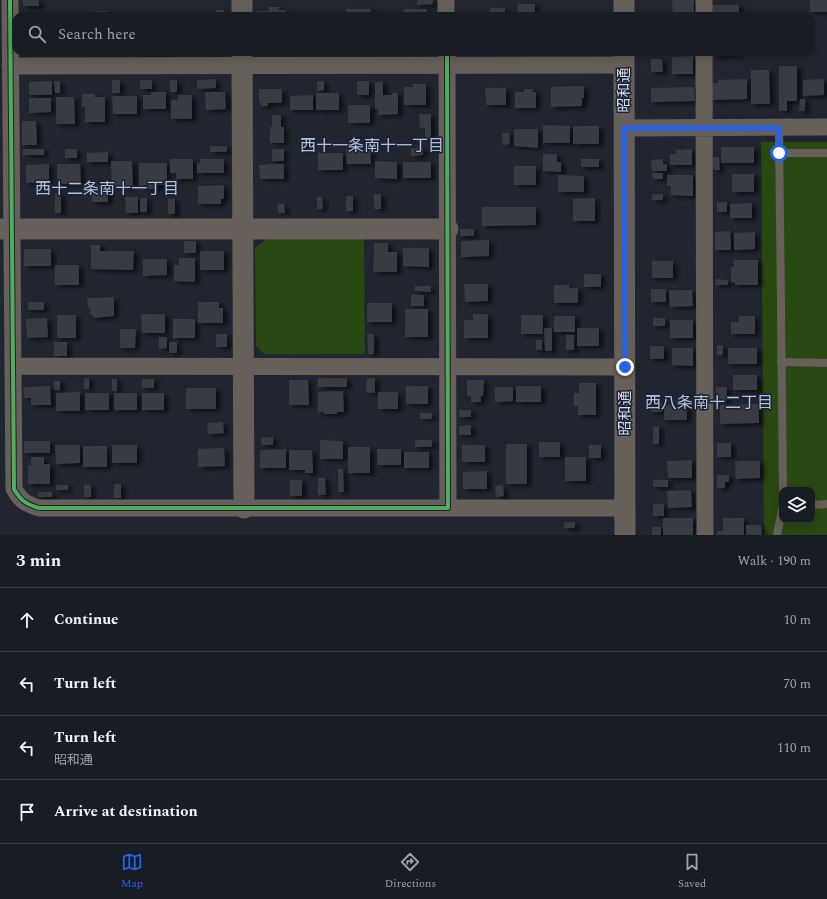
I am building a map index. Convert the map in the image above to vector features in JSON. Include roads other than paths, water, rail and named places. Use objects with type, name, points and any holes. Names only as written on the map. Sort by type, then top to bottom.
[{"type":"street","points":[[10,0],[6,229],[14,366],[14,489],[19,498],[26,504],[39,508],[626,508]]},
{"type":"street","points":[[242,0],[242,12]]},
{"type":"street","points":[[446,0],[446,12]]},
{"type":"street","points":[[624,0],[624,12]]},
{"type":"street","points":[[704,0],[704,12]]},
{"type":"street","points":[[704,56],[705,535]]},
{"type":"street","points":[[447,58],[449,367],[448,508]]},
{"type":"street","points":[[10,66],[242,59],[624,58]]},
{"type":"street","name":"昭和通","points":[[624,58],[625,535]]},
{"type":"street","points":[[242,59],[244,508]]},
{"type":"street","points":[[624,128],[827,127]]},
{"type":"street","points":[[6,229],[448,229]]},
{"type":"street","points":[[14,366],[625,367]]},
{"type":"lane","points":[[779,128],[783,487]]},
{"type":"lane","points":[[779,153],[827,152]]},
{"type":"lane","points":[[781,362],[827,363]]},
{"type":"lane","points":[[815,504],[827,504]]},
{"type":"lane","points":[[777,535],[779,523]]},
{"type":"district","name":"西十一条南十一丁目","points":[[372,146]]},
{"type":"district","name":"西十二条南十一丁目","points":[[107,189]]},
{"type":"district","name":"西八条南十二丁目","points":[[709,403]]}]
